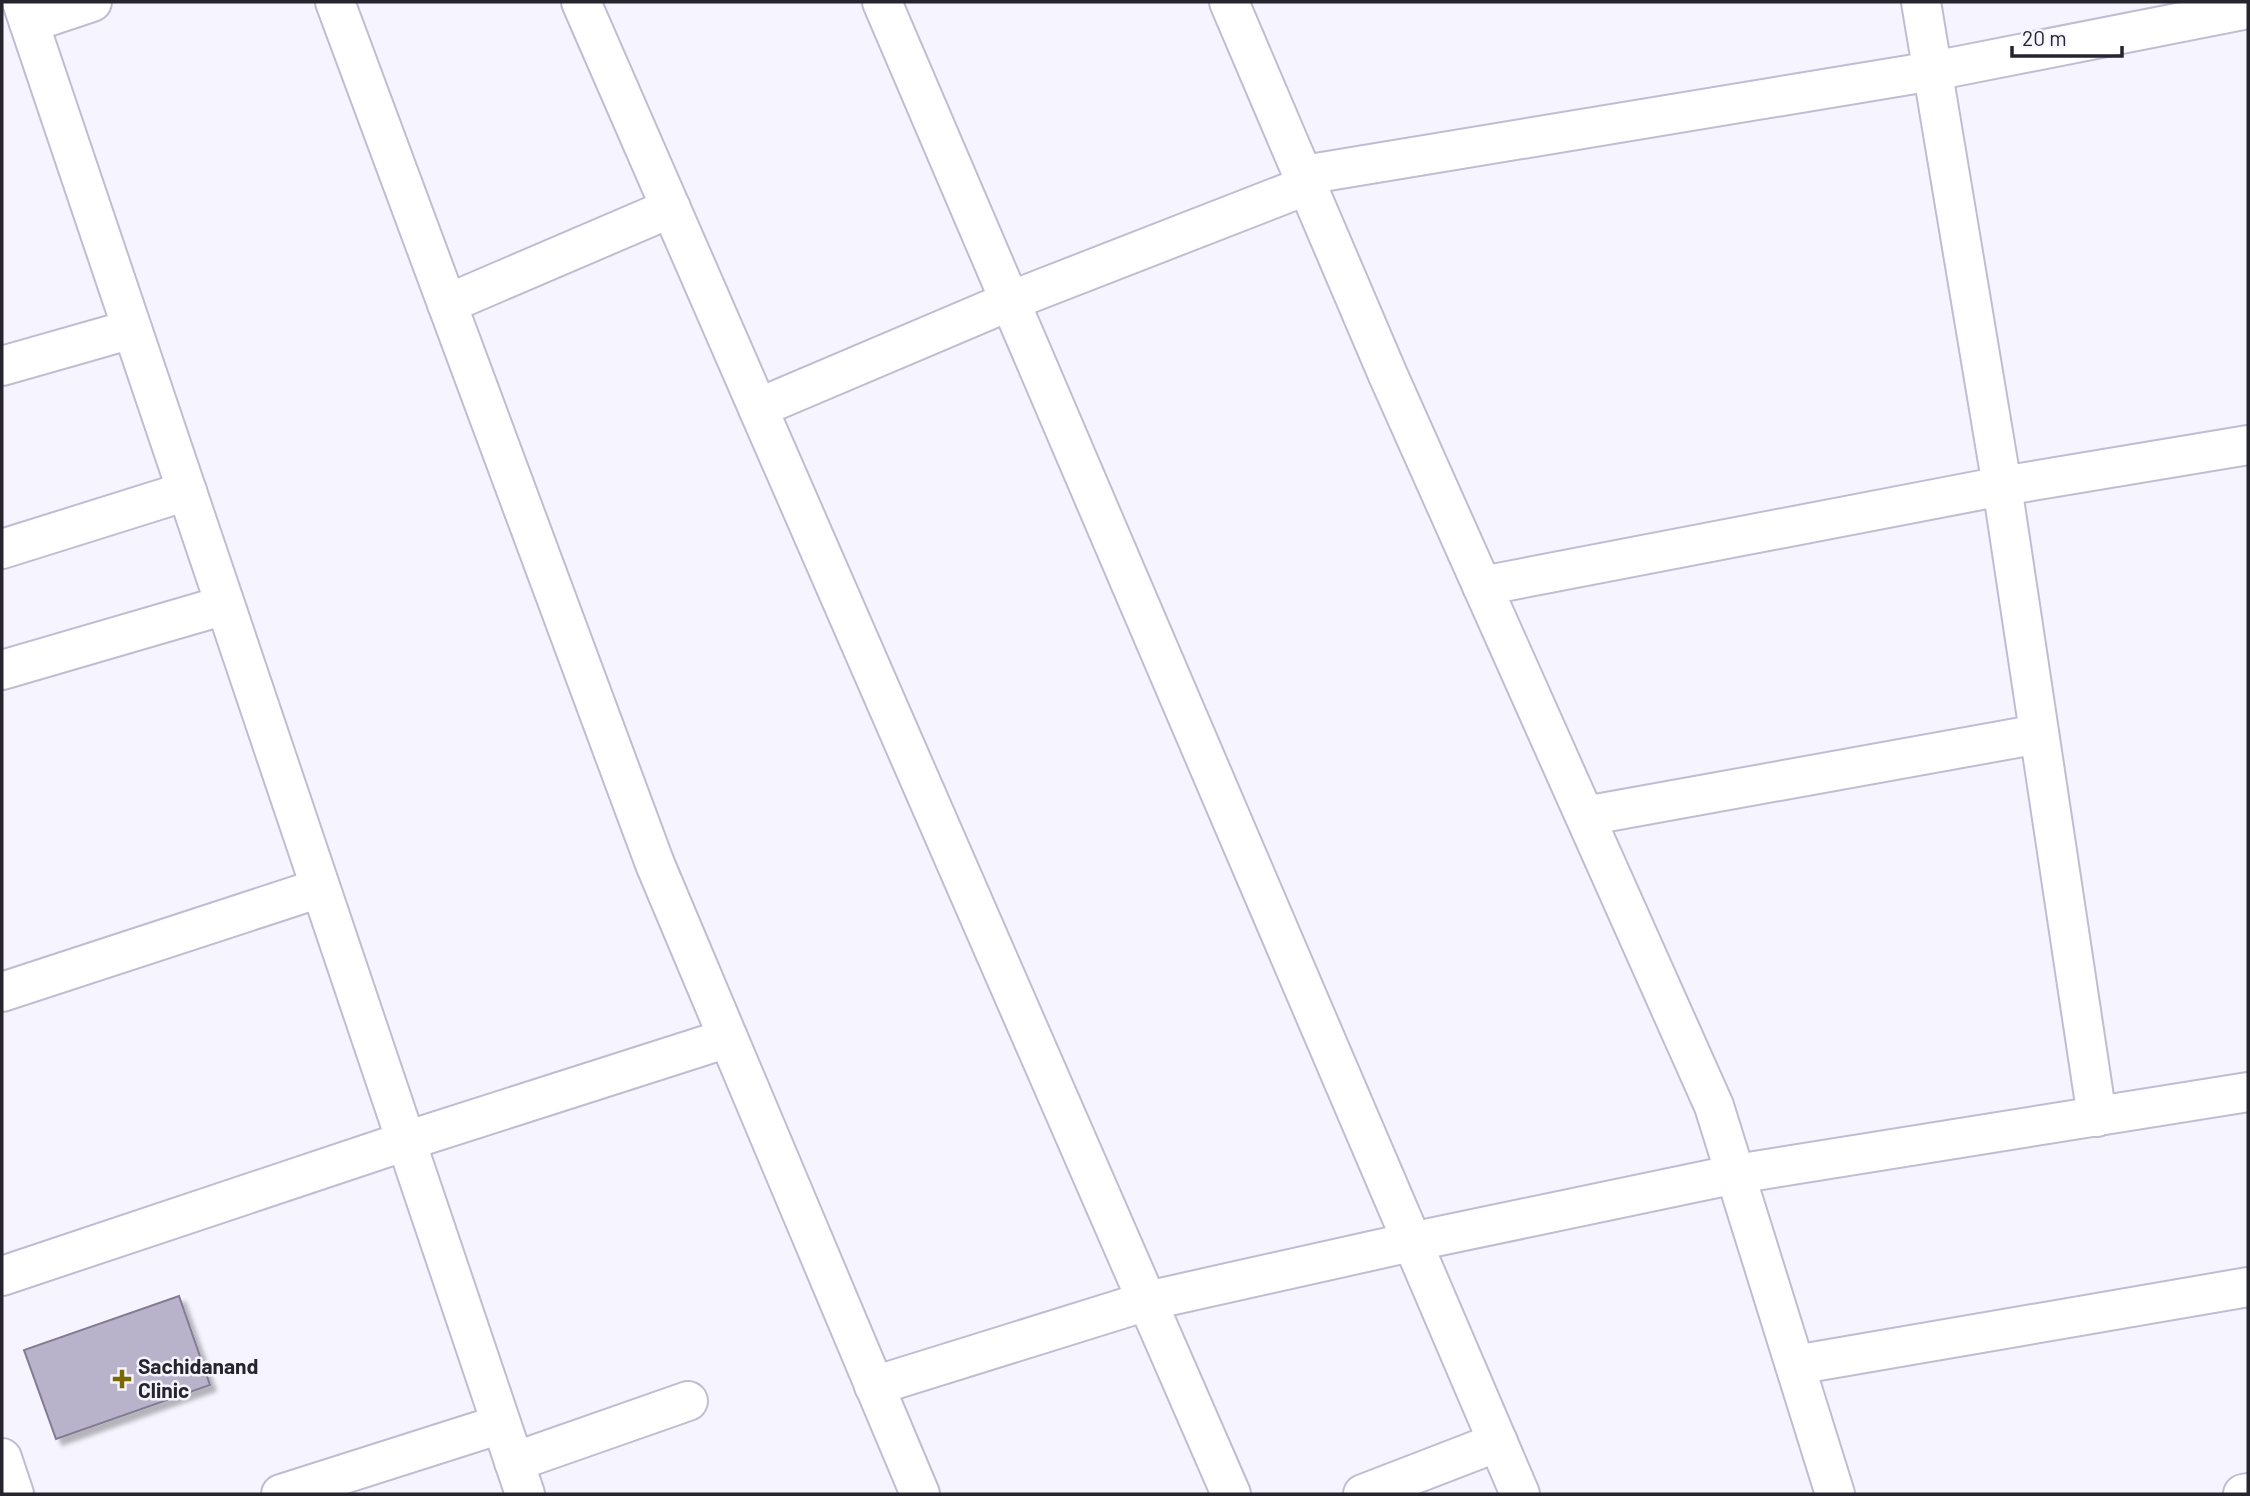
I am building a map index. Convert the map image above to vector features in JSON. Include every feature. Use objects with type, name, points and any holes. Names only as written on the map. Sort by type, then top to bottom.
[{"type":"street","points":[[92,2],[25,12],[519,1478],[688,1401]]},
{"type":"street","points":[[335,2],[655,864],[920,1494]]},
{"type":"street","points":[[581,2],[1231,1494]]},
{"type":"street","points":[[882,2],[1520,1494]]},
{"type":"street","points":[[1229,2],[1393,387],[1714,1106],[1835,1494]]},
{"type":"street","points":[[1921,2],[2002,486],[2097,1117]]},
{"type":"street","points":[[758,408],[1306,180],[1933,71],[2248,9]]},
{"type":"street","points":[[447,304],[671,208]]},
{"type":"street","points":[[2,366],[132,329]]},
{"type":"street","points":[[1482,586],[2002,486],[2248,445]]},
{"type":"street","points":[[2,549],[187,491]]},
{"type":"street","points":[[2,670],[225,605]]},
{"type":"street","points":[[1585,816],[2039,734]]},
{"type":"street","points":[[2,992],[320,888]]},
{"type":"street","points":[[2,1276],[406,1141],[728,1038]]},
{"type":"street","points":[[874,1386],[1147,1301],[1411,1242],[1736,1174],[2248,1092]]},
{"type":"street","points":[[1795,1365],[2248,1287]]},
{"type":"street","points":[[281,1494],[501,1424]]},
{"type":"street","points":[[1363,1494],[1498,1442]]},
{"type":"street","points":[[2,1458],[14,1494]]},
{"type":"street","points":[[2243,1494],[2248,1493]]},
{"type":"building","points":[[179,1296],[210,1385],[56,1439],[24,1350]]},
{"type":"place","name":"Sachidanand Clinic","points":[[122,1379]]}]
